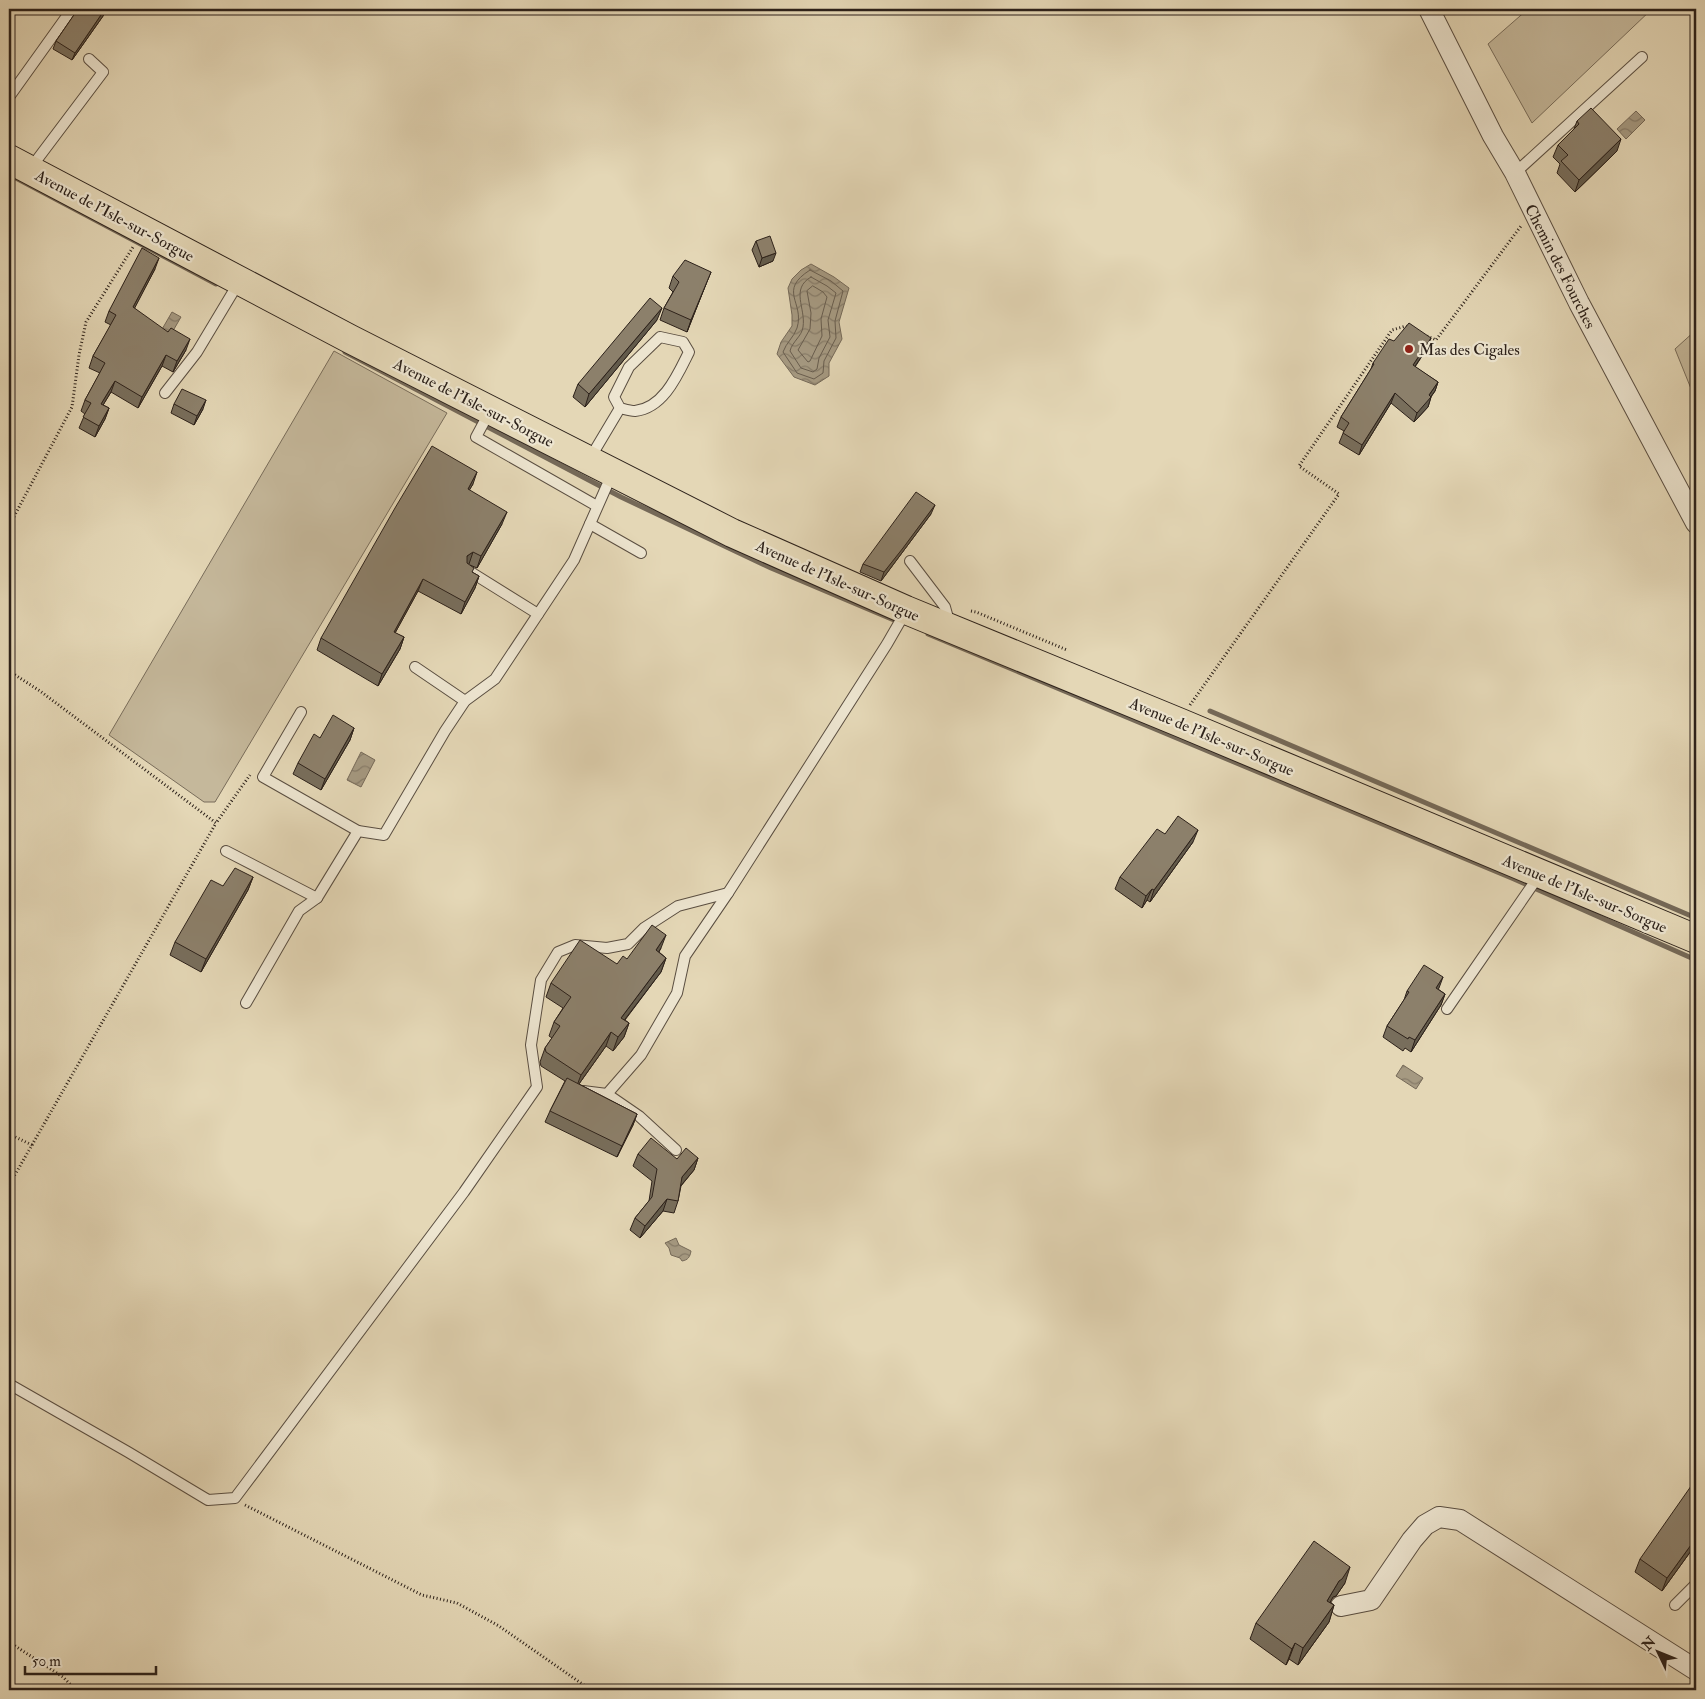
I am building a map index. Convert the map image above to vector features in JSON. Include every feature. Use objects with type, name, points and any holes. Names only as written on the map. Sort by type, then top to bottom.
[{"type":"main road","name":"Avenue de l'Isle-sur-Sorgue","points":[[19,165],[600,467],[732,533],[906,610],[1696,939]]},
{"type":"street","name":"Chemin des Fourches","points":[[1429,9],[1493,136],[1515,174],[1579,303],[1696,523]]},
{"type":"street","points":[[1341,1606],[1371,1600],[1412,1540],[1426,1525],[1439,1517],[1460,1520],[1696,1670]]},
{"type":"lane","points":[[9,97],[72,9]]},
{"type":"lane","points":[[1515,174],[1642,57]]},
{"type":"lane","points":[[19,165],[103,72],[89,59]]},
{"type":"lane","points":[[165,393],[197,352],[240,281]]},
{"type":"lane","points":[[301,712],[263,777],[358,831],[384,835],[445,731],[465,701],[495,679],[574,560],[597,506],[600,467],[620,408],[614,397],[628,367],[660,337],[683,342],[689,352],[670,389],[652,405],[636,411],[620,408]]},
{"type":"lane","points":[[490,410],[476,437],[597,506]]},
{"type":"lane","points":[[590,524],[641,552]]},
{"type":"lane","points":[[910,561],[945,607],[951,628]]},
{"type":"lane","points":[[469,571],[538,614]]},
{"type":"lane","points":[[607,1094],[641,1055],[677,993],[685,956],[728,894],[887,644],[906,610]]},
{"type":"lane","points":[[415,667],[465,701]]},
{"type":"lane","points":[[246,1003],[299,911],[317,898],[358,831]]},
{"type":"lane","points":[[226,851],[317,898]]},
{"type":"lane","points":[[1447,1009],[1540,874]]},
{"type":"lane","points":[[9,1384],[208,1500],[235,1498],[458,1200],[537,1087],[531,1045],[540,980],[558,952],[575,945],[607,948],[628,944],[644,928],[678,906],[728,894]]},
{"type":"lane","points":[[582,1091],[607,1094],[639,1116],[676,1150]]},
{"type":"lane","points":[[1675,1605],[1696,1584]]},
{"type":"path","points":[[1421,333],[1436,340],[1532,211]]},
{"type":"path","points":[[9,526],[72,407],[79,355],[86,322],[143,230]]},
{"type":"path","points":[[1181,723],[1192,702],[1339,494],[1299,466],[1392,330],[1406,326],[1414,330]]},
{"type":"path","points":[[9,671],[40,691],[216,824]]},
{"type":"path","points":[[9,1185],[216,824],[254,770],[263,777]]},
{"type":"path","points":[[9,1134],[32,1145]]},
{"type":"path","points":[[235,1498],[255,1511],[352,1558],[422,1595],[457,1603],[474,1612],[499,1626],[591,1690]]},
{"type":"path","points":[[9,1642],[64,1676],[76,1690]]},
{"type":"shaded area","points":[[1528,9],[1652,9],[1532,123],[1488,44]]},
{"type":"shaded area","points":[[1696,330],[1696,401],[1675,349]]},
{"type":"shaded area","points":[[334,351],[447,413],[215,802],[204,802],[109,735]]},
{"type":"water","points":[[1636,111],[1645,120],[1626,139],[1617,129]]},
{"type":"water","points":[[811,264],[849,288],[839,322],[842,339],[829,363],[829,376],[815,385],[794,377],[777,354],[781,342],[792,326],[788,288],[792,279]]},
{"type":"water","points":[[172,312],[181,317],[170,336],[161,331]]},
{"type":"water","points":[[361,752],[375,760],[361,787],[347,780]]},
{"type":"water","points":[[1403,1065],[1423,1078],[1416,1089],[1396,1076]]},
{"type":"water","points":[[676,1238],[679,1245],[691,1251],[686,1260],[682,1261],[680,1258],[671,1255],[665,1243]]},
{"type":"building","points":[[78,9],[105,9],[75,53],[56,41]]},
{"type":"building","points":[[1591,108],[1621,139],[1579,180],[1561,161],[1568,155],[1558,145],[1579,124],[1577,121]]},
{"type":"building","points":[[770,236],[776,253],[762,258],[756,241]]},
{"type":"building","points":[[142,248],[159,258],[133,307],[168,332],[171,328],[190,339],[177,361],[166,355],[142,397],[115,381],[101,404],[109,408],[99,426],[83,417],[91,403],[85,400],[105,363],[93,356],[116,315],[109,311]]},
{"type":"building","points":[[685,260],[711,272],[691,320],[664,308],[679,282],[673,276]]},
{"type":"building","points":[[650,298],[662,308],[589,394],[578,384]]},
{"type":"building","points":[[1409,323],[1431,338],[1413,365],[1438,382],[1429,395],[1431,397],[1417,413],[1395,393],[1362,445],[1343,433],[1349,423],[1341,417],[1389,339],[1394,341]]},
{"type":"building","points":[[182,389],[206,400],[197,416],[174,404]]},
{"type":"building","points":[[432,446],[477,472],[468,489],[507,512],[481,556],[473,552],[467,556],[467,563],[474,568],[472,572],[479,576],[465,602],[423,579],[394,632],[404,637],[382,674],[321,638]]},
{"type":"building","points":[[916,492],[935,505],[884,572],[863,564]]},
{"type":"building","points":[[333,715],[354,728],[325,779],[298,763],[314,734],[320,738]]},
{"type":"building","points":[[1178,816],[1198,830],[1154,890],[1152,889],[1146,896],[1120,877],[1157,829],[1165,834]]},
{"type":"building","points":[[235,868],[253,877],[206,959],[175,942],[211,880],[223,886]]},
{"type":"building","points":[[652,925],[666,935],[656,950],[666,958],[621,1018],[629,1023],[618,1037],[611,1032],[581,1075],[546,1052],[545,1048],[560,1026],[554,1022],[571,997],[551,983],[580,940],[617,964],[623,956],[627,959]]},
{"type":"building","points":[[1424,965],[1443,977],[1436,988],[1445,994],[1415,1040],[1409,1037],[1408,1039],[1387,1026]]},
{"type":"building","points":[[567,1078],[637,1114],[622,1146],[550,1111]]},
{"type":"building","points":[[651,1138],[677,1159],[686,1148],[698,1158],[682,1177],[678,1201],[667,1199],[645,1226],[635,1218],[652,1197],[657,1169],[638,1154]]},
{"type":"building","points":[[1696,1479],[1696,1538],[1667,1578],[1640,1559]]},
{"type":"building","points":[[1314,1541],[1350,1567],[1327,1601],[1334,1605],[1303,1648],[1295,1643],[1292,1649],[1256,1623]]},
{"type":"waterway","points":[[14,177],[216,284]]},
{"type":"waterway","points":[[345,352],[621,497],[771,568],[901,623]]},
{"type":"waterway","points":[[928,634],[1514,879],[1696,960]]},
{"type":"waterway","points":[[1210,711],[1696,918]]},
{"type":"place","name":"Mas des Cigales","points":[[1409,349]]}]
